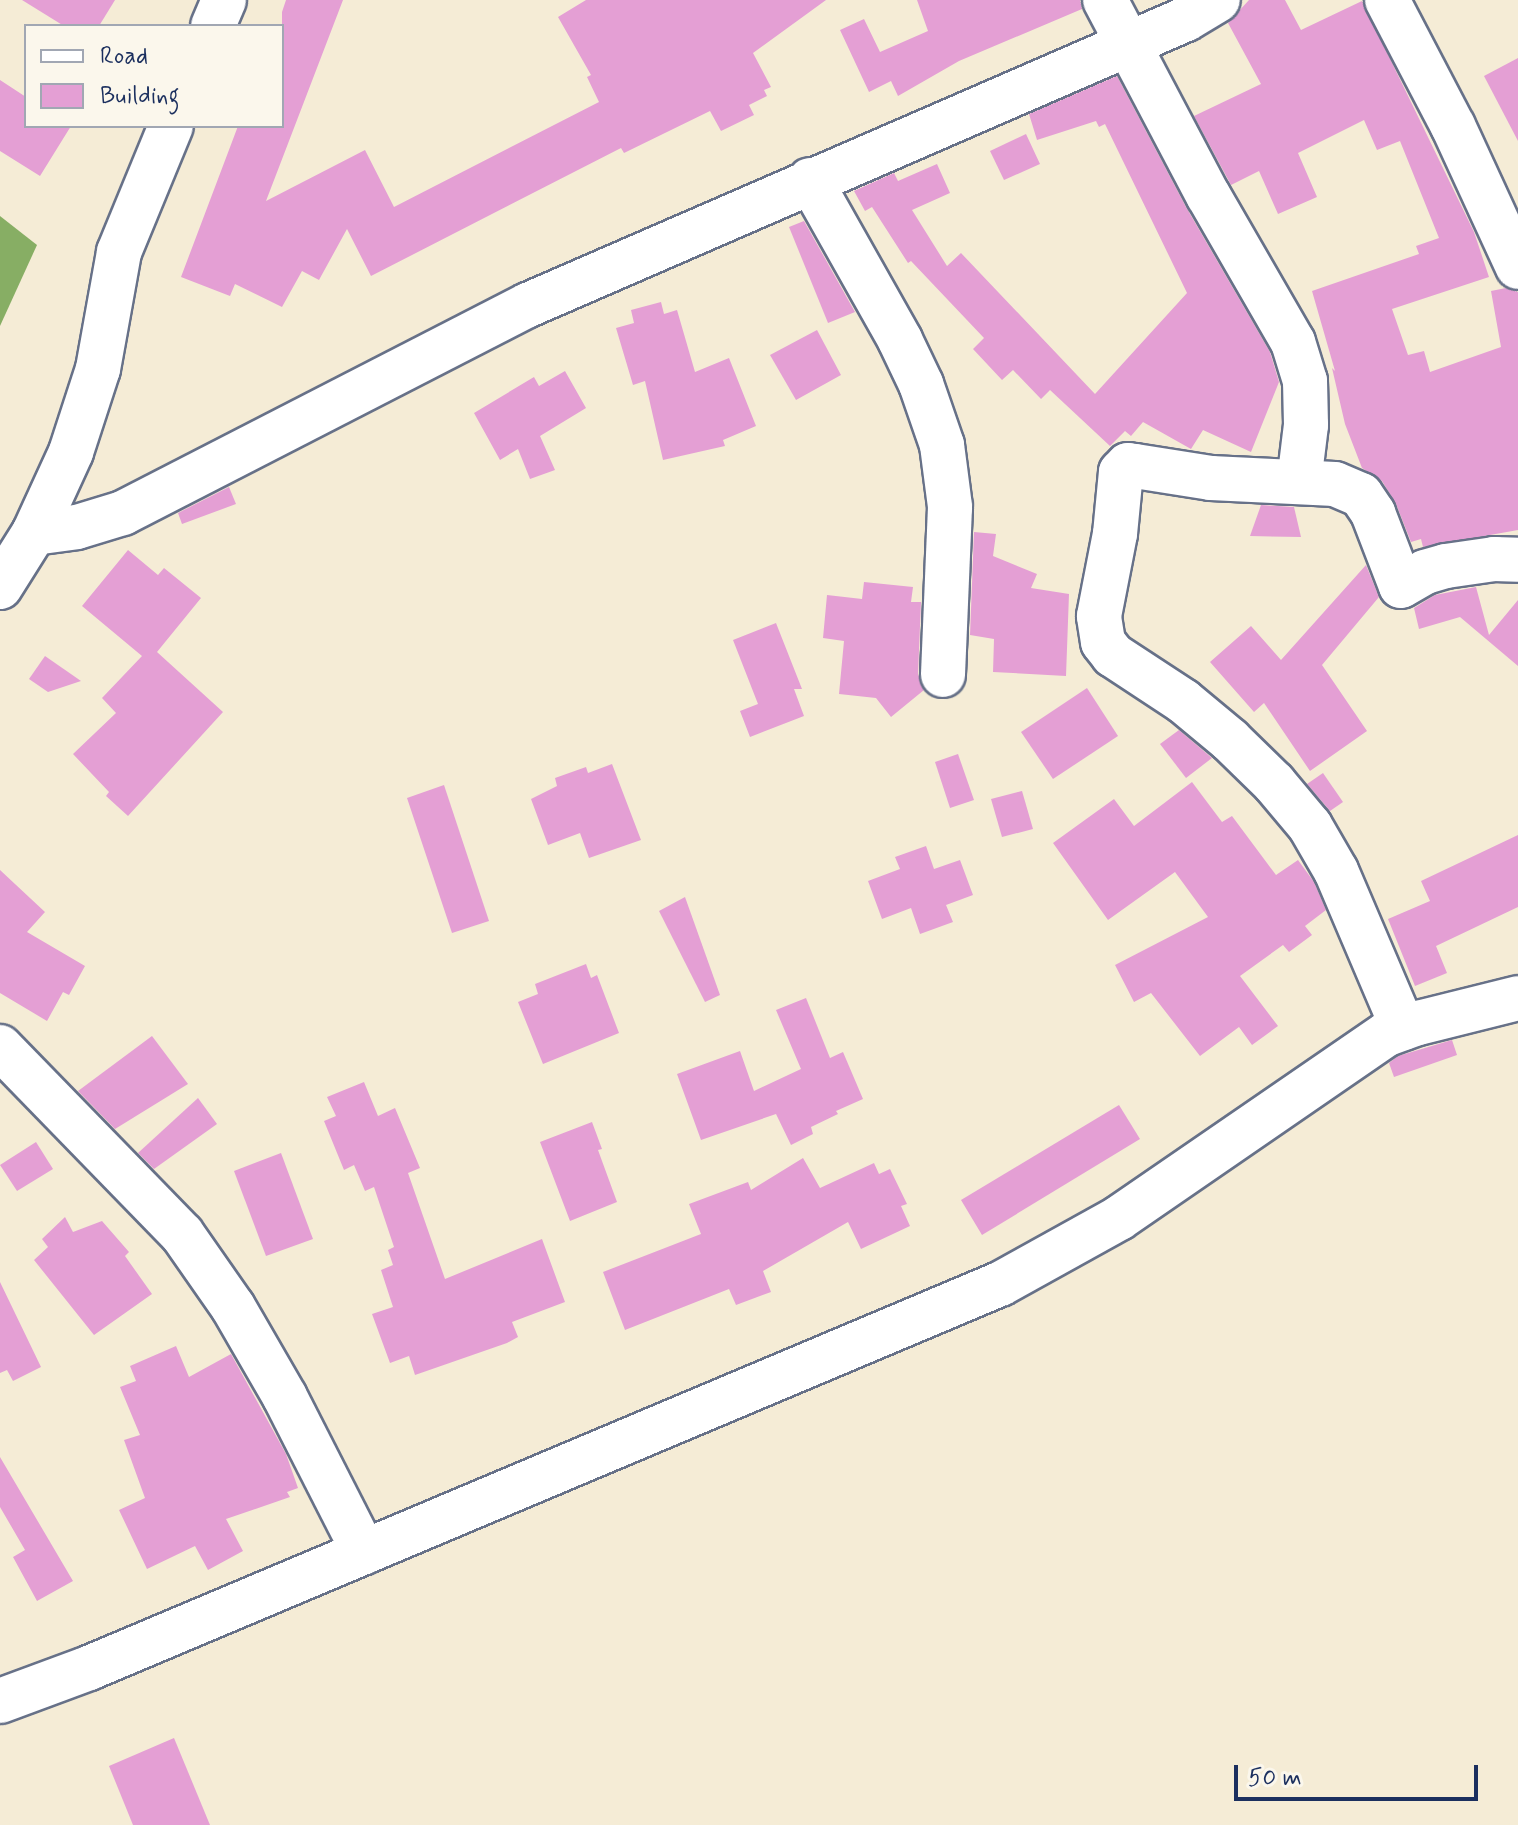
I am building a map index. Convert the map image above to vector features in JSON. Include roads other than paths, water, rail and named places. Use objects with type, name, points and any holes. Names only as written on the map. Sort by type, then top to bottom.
[{"type":"street","points":[[214,24],[224,0]]},
{"type":"street","points":[[1105,0],[1130,42],[1208,195],[1293,342],[1305,381],[1306,425],[1299,482]]},
{"type":"street","points":[[34,533],[77,527],[123,513],[528,305],[1186,19],[1218,0]]},
{"type":"street","points":[[1387,0],[1453,126],[1518,267]]},
{"type":"street","points":[[0,587],[34,533],[71,452],[98,369],[119,252],[170,128]]},
{"type":"street","points":[[810,180],[900,340],[921,384],[942,445],[950,507],[943,675]]},
{"type":"street","points":[[1403,1028],[1342,884],[1310,826],[1274,783],[1230,740],[1183,701],[1113,655],[1103,642],[1099,616],[1124,468],[1135,466],[1211,478],[1335,484],[1361,495],[1373,513],[1401,586],[1425,572],[1446,566],[1494,559],[1518,560]]},
{"type":"street","points":[[0,1701],[76,1674],[1000,1284],[1119,1218],[1387,1034],[1518,998]]},
{"type":"street","points":[[0,1047],[182,1234],[233,1307],[285,1397],[364,1552]]}]
